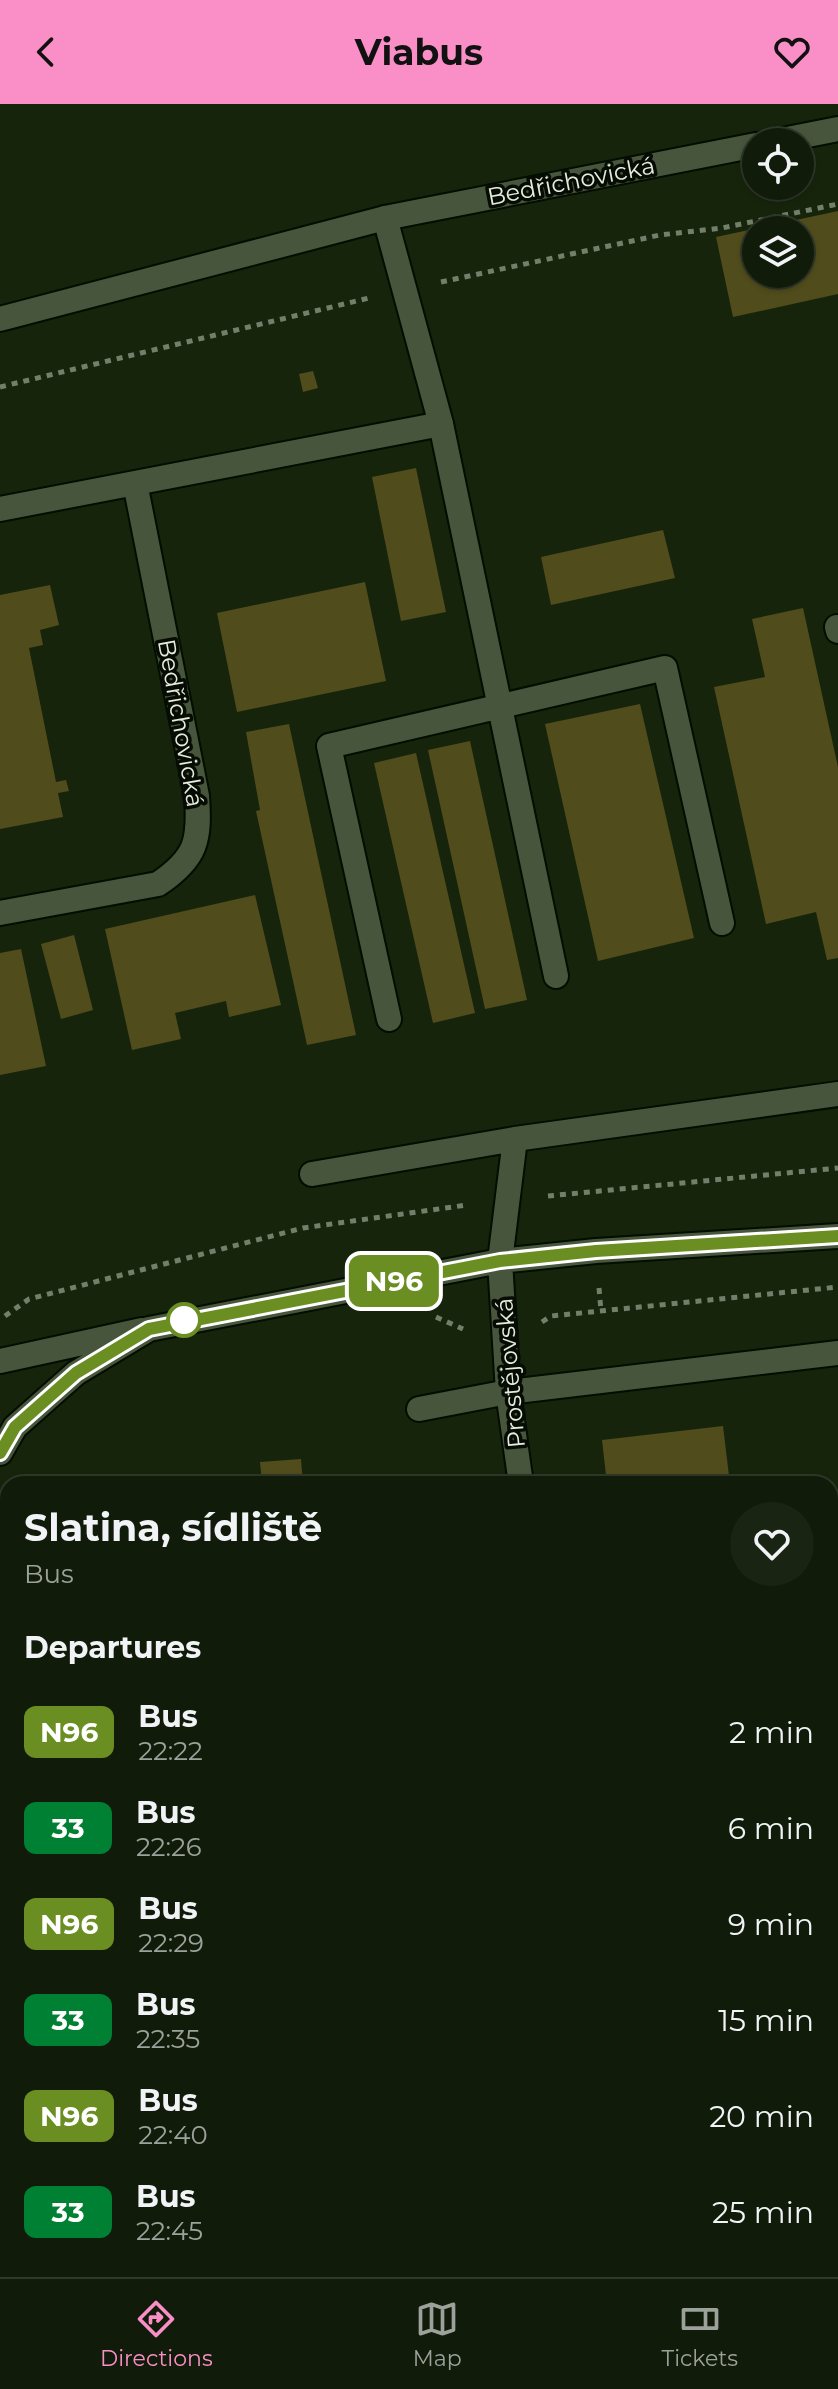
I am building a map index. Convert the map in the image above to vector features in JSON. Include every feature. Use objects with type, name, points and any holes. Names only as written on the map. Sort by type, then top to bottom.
[{"type":"street","points":[[814,134],[838,129]]},
{"type":"street","name":"Bedřichovická","points":[[0,319],[385,218],[742,148]]},
{"type":"street","points":[[385,218],[441,424],[556,976]]},
{"type":"street","points":[[0,509],[441,424]]},
{"type":"street","name":"Bedřichovická","points":[[0,913],[158,884],[178,871],[191,854],[199,832],[197,796],[135,483]]},
{"type":"street","points":[[389,1019],[329,746],[665,668],[722,923]]},
{"type":"street","points":[[312,1174],[515,1139],[838,1094]]},
{"type":"street","name":"Prostějovská","points":[[515,1139],[500,1261],[508,1392],[520,1476]]},
{"type":"street","points":[[0,1361],[500,1261],[596,1251],[838,1236]]},
{"type":"street","points":[[0,1453],[15,1427],[76,1373],[149,1329]]},
{"type":"street","points":[[419,1409],[508,1392],[838,1353]]},
{"type":"path","points":[[0,387],[404,290],[660,235],[722,228],[838,204]]},
{"type":"path","points":[[0,1317],[29,1299],[303,1228],[508,1199],[838,1168]]},
{"type":"path","points":[[424,1318],[439,1317],[474,1334],[530,1328],[551,1316],[838,1287]]},
{"type":"building","points":[[838,211],[838,294],[733,317],[716,237],[742,231],[742,288],[814,288],[814,216]]},
{"type":"building","points":[[313,371],[318,388],[303,392],[299,374]]},
{"type":"building","points":[[416,468],[446,612],[401,621],[372,477]]},
{"type":"building","points":[[663,530],[675,578],[551,605],[541,557]]},
{"type":"building","points":[[365,582],[386,681],[237,712],[217,613]]},
{"type":"building","points":[[50,585],[59,625],[40,630],[43,645],[29,648],[56,782],[66,780],[69,791],[58,793],[63,817],[0,829],[0,595]]},
{"type":"building","points":[[803,608],[838,767],[838,958],[827,960],[816,912],[766,924],[714,687],[765,677],[752,619]]},
{"type":"building","points":[[640,704],[694,938],[598,961],[545,724]]},
{"type":"building","points":[[289,724],[356,1035],[307,1045],[256,811],[260,810],[246,732]]},
{"type":"building","points":[[470,741],[527,1000],[485,1009],[428,750]]},
{"type":"building","points":[[416,753],[475,1013],[433,1023],[374,763]]},
{"type":"building","points":[[255,895],[281,1005],[229,1017],[226,1001],[175,1013],[181,1039],[132,1050],[105,929]]},
{"type":"building","points":[[74,935],[93,1010],[61,1019],[41,944]]},
{"type":"building","points":[[21,949],[46,1066],[0,1075],[0,953]]},
{"type":"building","points":[[723,1426],[729,1476],[606,1476],[602,1440]]},
{"type":"building","points":[[301,1459],[302,1476],[261,1476],[260,1462]]},
{"type":"bus line","name":"N96","points":[[0,1453],[15,1427],[76,1373],[149,1329],[500,1261],[596,1251],[838,1236]]}]
